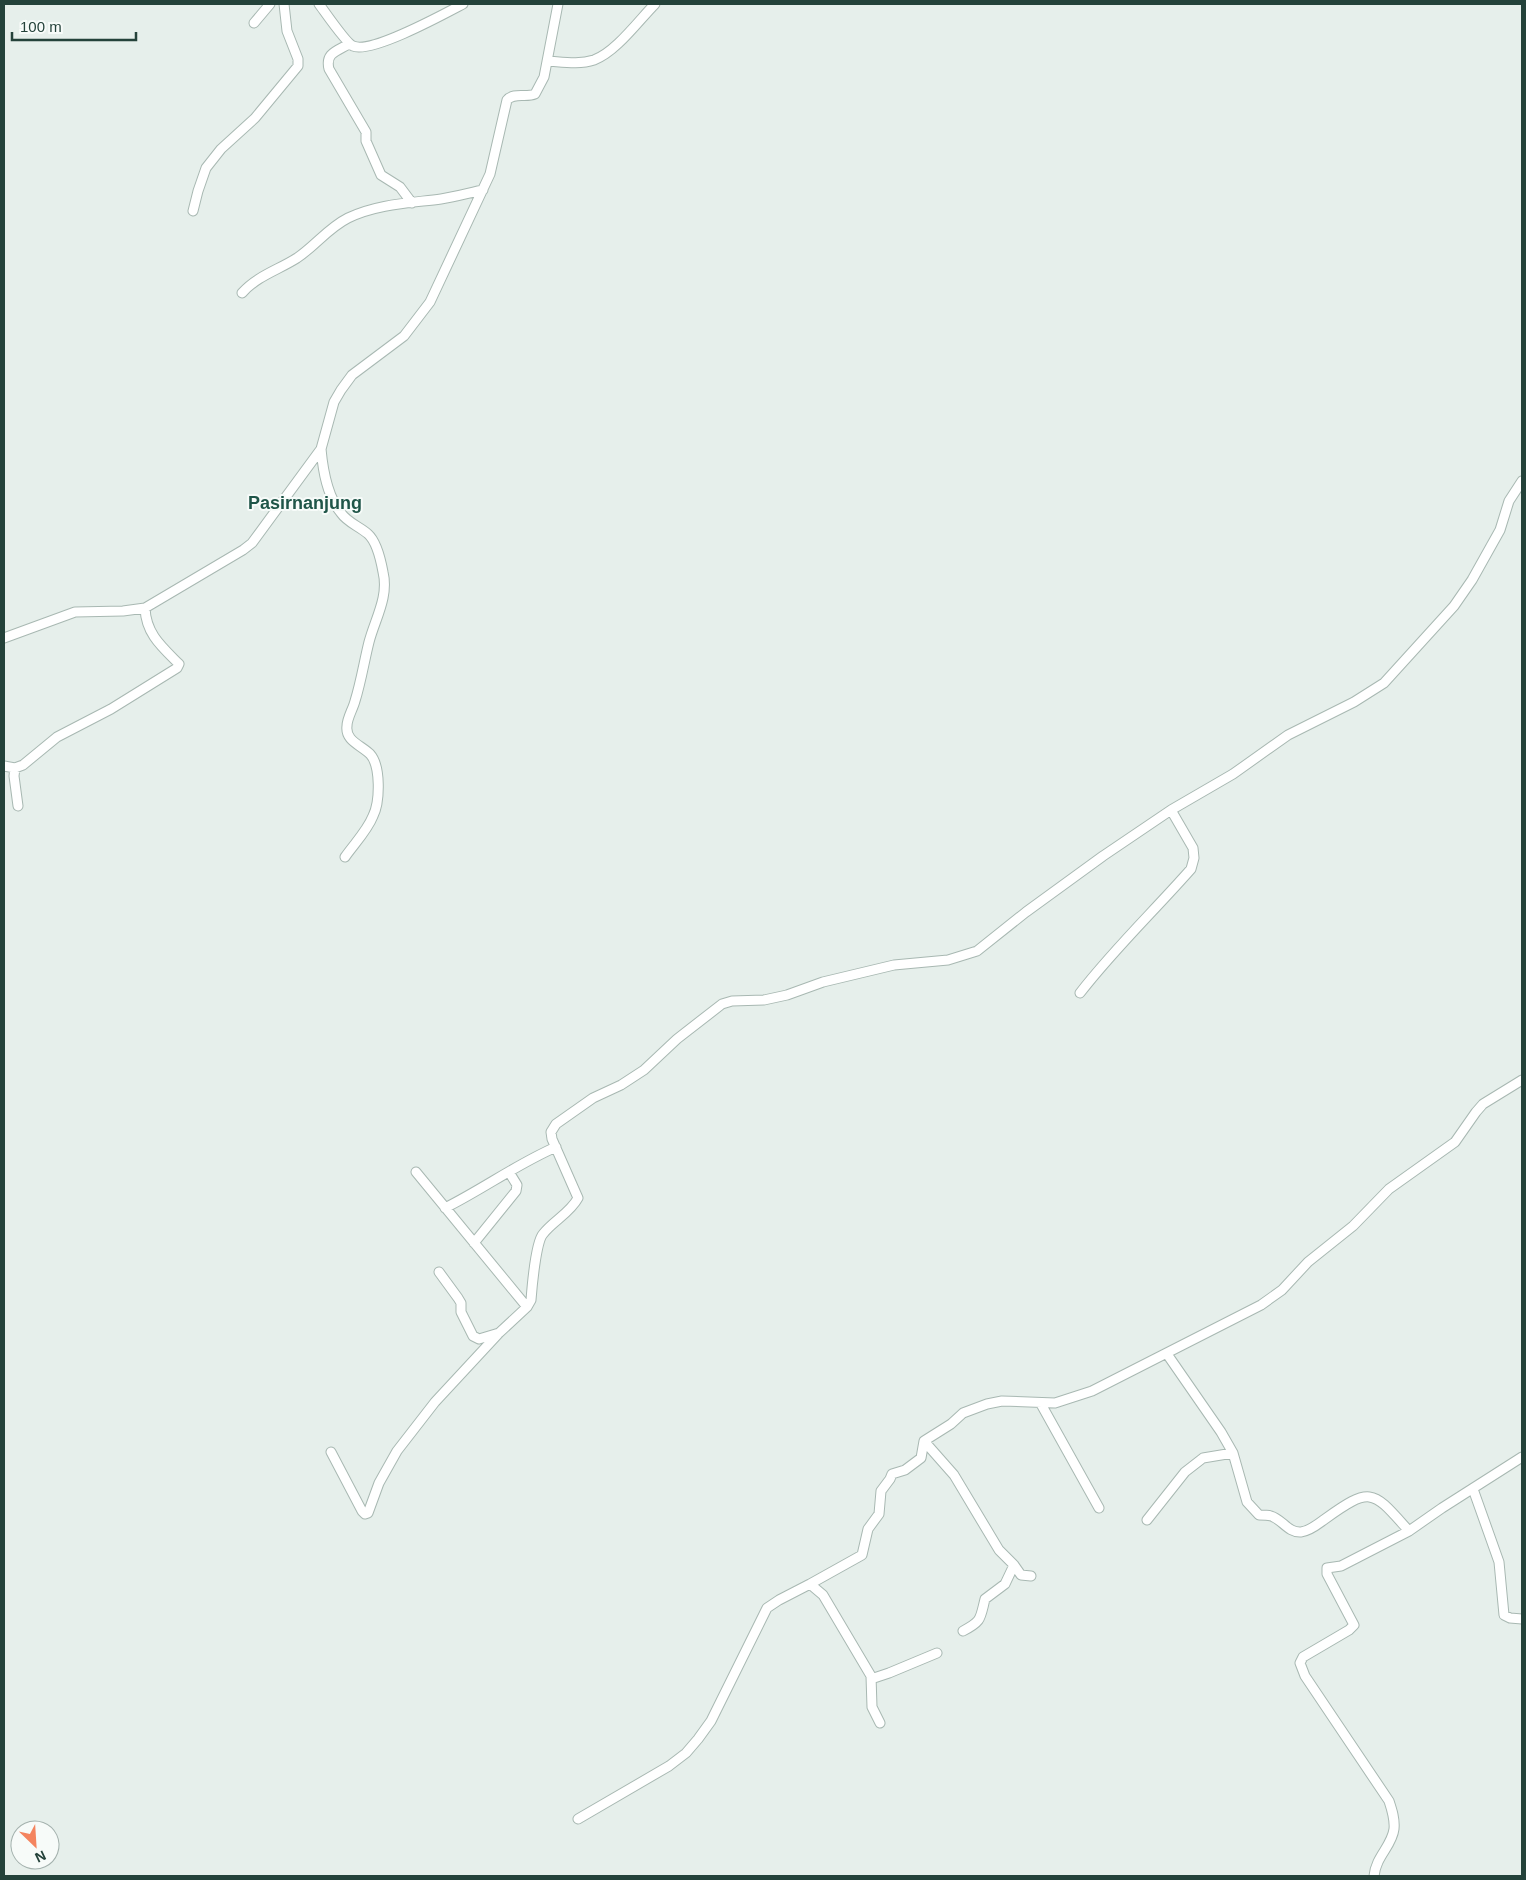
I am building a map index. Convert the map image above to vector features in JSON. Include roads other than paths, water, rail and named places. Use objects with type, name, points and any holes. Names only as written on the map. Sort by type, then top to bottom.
[{"type":"street","points":[[254,23],[270,4]]},
{"type":"street","points":[[193,211],[206,168],[221,149],[255,118],[298,66],[298,59],[287,31],[284,4]]},
{"type":"street","points":[[319,4],[349,44],[357,47],[398,36],[463,4]]},
{"type":"street","points":[[4,638],[75,612],[133,611],[145,608],[252,543],[320,449],[330,413],[341,390],[352,375],[404,336],[430,302],[494,164],[508,98],[512,96],[529,96],[537,92],[544,77],[558,4]]},
{"type":"street","points":[[547,61],[587,62],[600,57],[614,47],[655,4]]},
{"type":"street","points":[[349,44],[330,55],[327,62],[329,69],[366,132],[366,141],[381,175],[400,187],[412,202]]},
{"type":"street","points":[[242,293],[255,280],[298,257],[335,225],[349,218],[380,207],[483,190]]},
{"type":"street","points":[[320,449],[332,501],[348,522],[367,533],[370,537],[377,551],[384,574],[385,587],[382,605],[369,642],[355,702],[346,726],[351,740],[369,753],[374,761],[378,776],[377,801],[374,816],[345,857]]},
{"type":"street","points":[[331,1452],[362,1511],[365,1514],[368,1513],[379,1483],[397,1450],[435,1402],[499,1332],[527,1307],[530,1300],[540,1238],[571,1208],[578,1198],[551,1132],[556,1124],[593,1098],[621,1086],[644,1070],[677,1039],[722,1004],[732,1001],[764,1000],[787,995],[823,982],[894,965],[948,960],[977,951],[1087,867],[1171,810],[1233,774],[1288,735],[1354,702],[1387,681],[1454,606],[1472,580],[1500,530],[1509,501],[1522,481]]},
{"type":"street","points":[[4,766],[15,768],[23,765],[57,738],[110,709],[177,668],[179,664],[168,654],[148,629],[145,608]]},
{"type":"street","points":[[15,768],[14,776],[18,806]]},
{"type":"street","points":[[1080,994],[1102,964],[1139,927],[1190,869],[1194,858],[1193,848],[1171,810]]},
{"type":"street","points":[[578,1819],[669,1766],[686,1753],[698,1740],[711,1721],[767,1608],[862,1555],[868,1529],[879,1514],[881,1491],[892,1474],[905,1470],[921,1458],[924,1442],[971,1409],[1002,1401],[1041,1404],[1055,1403],[1092,1390],[1232,1321],[1274,1297],[1308,1262],[1353,1226],[1389,1189],[1455,1142],[1483,1104],[1522,1080]]},
{"type":"street","points":[[445,1208],[534,1156],[556,1147]]},
{"type":"street","points":[[416,1172],[527,1307]]},
{"type":"street","points":[[474,1243],[516,1191],[517,1185],[509,1172]]},
{"type":"street","points":[[439,1272],[461,1303],[461,1312],[473,1336],[479,1339],[499,1332]]},
{"type":"street","points":[[1167,1354],[1221,1432],[1233,1453],[1248,1502],[1259,1515],[1271,1516],[1292,1530],[1307,1530],[1354,1500],[1371,1497],[1384,1503],[1409,1531]]},
{"type":"street","points":[[1041,1404],[1099,1508]]},
{"type":"street","points":[[924,1442],[954,1475],[999,1550],[1021,1575],[1030,1576]]},
{"type":"street","points":[[1147,1520],[1185,1472],[1203,1458],[1233,1453]]},
{"type":"street","points":[[1374,1876],[1376,1864],[1393,1835],[1394,1815],[1389,1801],[1305,1676],[1300,1663],[1303,1657],[1349,1630],[1354,1625],[1327,1574],[1327,1568],[1341,1566],[1409,1531],[1522,1458]]},
{"type":"street","points":[[1473,1489],[1499,1562],[1504,1615],[1510,1618],[1522,1619]]},
{"type":"street","points":[[963,1631],[973,1626],[980,1619],[985,1599],[1006,1584],[1014,1565]]},
{"type":"street","points":[[810,1584],[823,1595],[871,1676],[872,1707],[880,1723]]},
{"type":"street","points":[[871,1676],[876,1678],[937,1653]]},
{"type":"district","name":"Pasirnanjung","points":[[305,503]]}]
